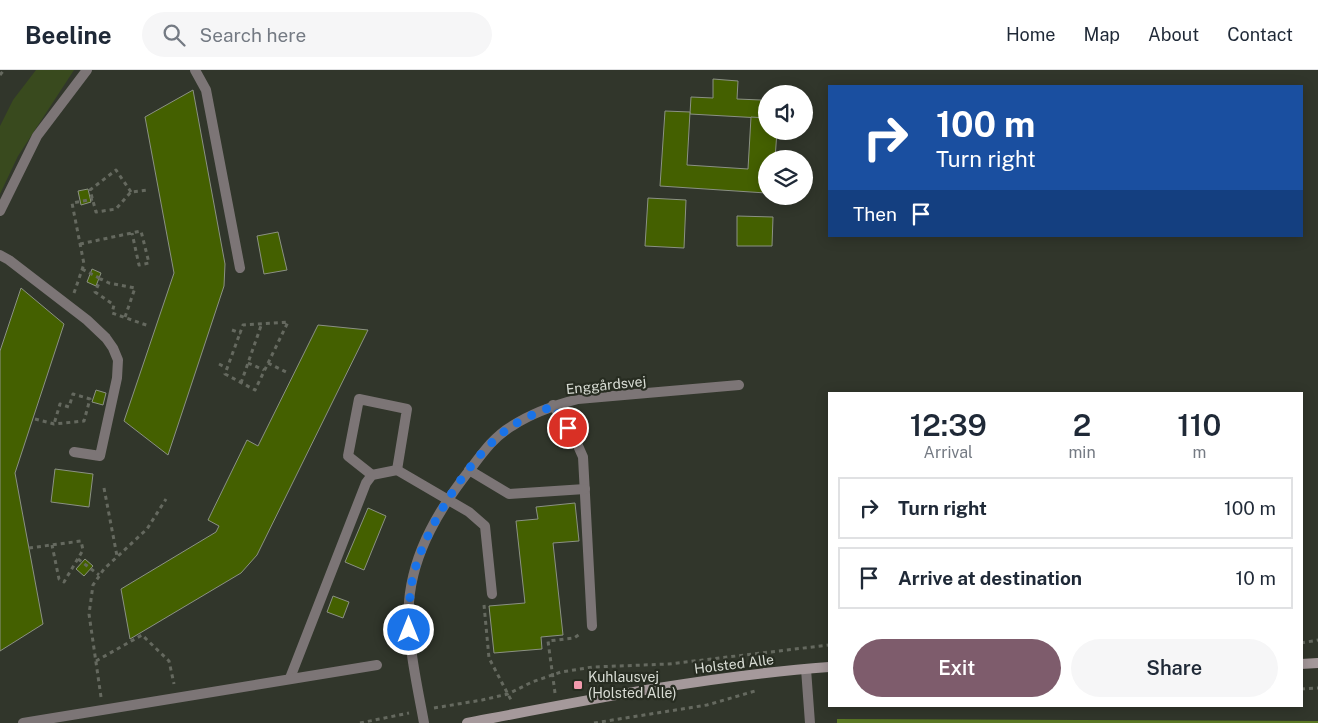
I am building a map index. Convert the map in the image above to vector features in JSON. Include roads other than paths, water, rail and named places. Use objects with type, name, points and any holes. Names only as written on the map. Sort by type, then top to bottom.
[{"type":"street","points":[[0,211],[38,136],[87,70]]},
{"type":"street","points":[[195,70],[206,90],[240,268]]},
{"type":"street","points":[[0,255],[69,306],[106,338],[113,348],[118,368],[100,456],[74,452]]},
{"type":"street","name":"Enggårdsvej","points":[[424,723],[409,630],[411,586],[414,570],[429,530],[447,500],[486,448],[512,426],[553,406],[578,399],[739,385]]},
{"type":"street","points":[[372,475],[348,456],[359,399],[407,409],[397,470]]},
{"type":"street","points":[[553,406],[580,448],[583,457],[592,626]]},
{"type":"street","points":[[290,678],[366,483],[372,475],[397,470],[469,512],[485,526],[492,594]]},
{"type":"street","points":[[470,470],[509,494],[585,489]]},
{"type":"street","points":[[1303,664],[1318,664]]},
{"type":"street","points":[[23,723],[377,665]]},
{"type":"street","name":"Holsted Alle","points":[[467,723],[729,677],[828,667]]},
{"type":"street","points":[[806,669],[810,723]]},
{"type":"place","name":"Kuhlausvej (Holsted Alle)","points":[[578,685]]}]
